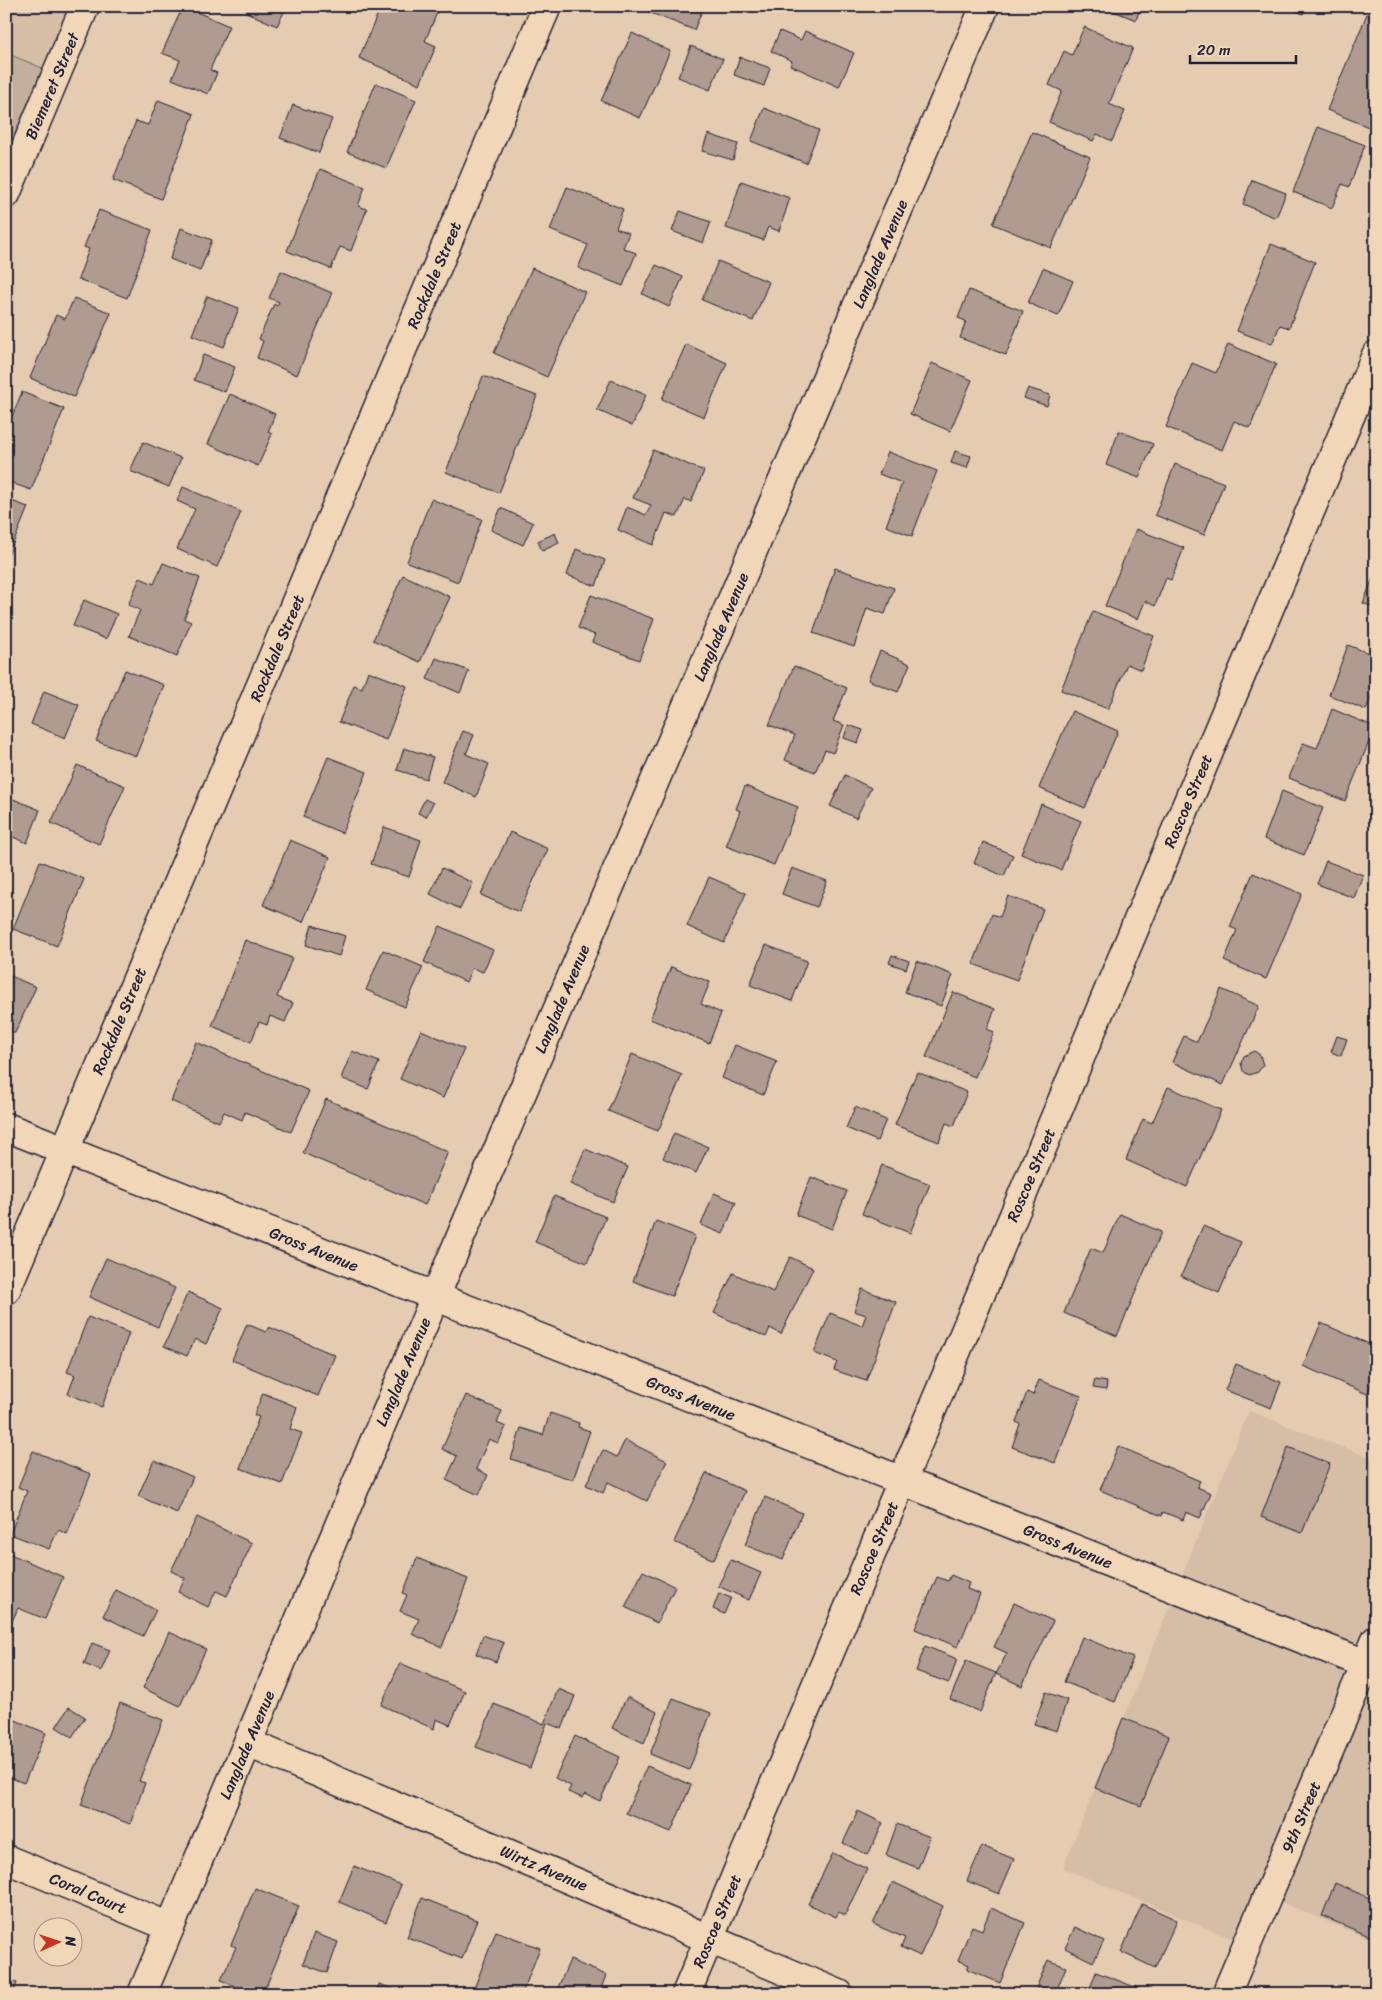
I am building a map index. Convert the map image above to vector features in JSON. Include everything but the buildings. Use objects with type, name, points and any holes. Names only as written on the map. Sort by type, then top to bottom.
[{"type":"street","name":"Biemeret Street","points":[[6,194],[86,6]]},
{"type":"street","name":"Rockdale Street","points":[[6,1290],[547,6]]},
{"type":"street","name":"Langlade Avenue","points":[[142,1994],[435,1297],[985,6]]},
{"type":"street","name":"Roscoe Street","points":[[686,1994],[1376,356]]},
{"type":"street","name":"Gross Avenue","points":[[6,1127],[902,1481],[1372,1657]]},
{"type":"street","name":"9th Street","points":[[1226,1994],[1372,1657]]},
{"type":"street","name":"Wirtz Avenue","points":[[248,1743],[839,1994]]},
{"type":"street","name":"Coral Court","points":[[6,1858],[170,1927]]},
{"type":"shaded area","points":[[6,6],[85,6],[57,74],[6,53]]},
{"type":"shaded area","points":[[6,53],[57,74],[6,194]]},
{"type":"shaded area","points":[[1249,1411],[1376,1460],[1376,1942],[1267,1896],[1247,1945],[1063,1868]]}]
